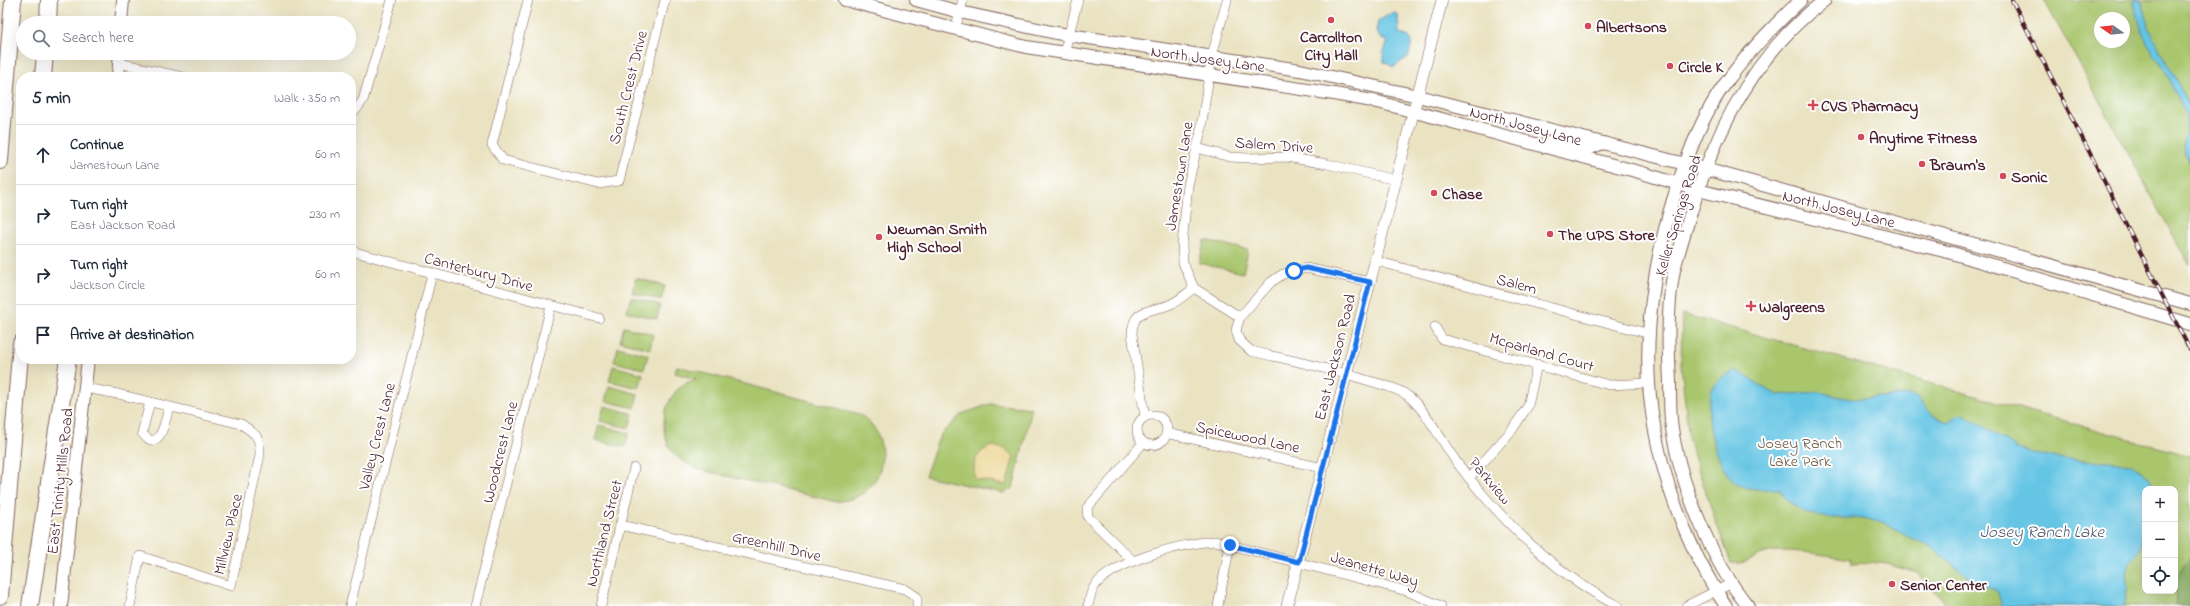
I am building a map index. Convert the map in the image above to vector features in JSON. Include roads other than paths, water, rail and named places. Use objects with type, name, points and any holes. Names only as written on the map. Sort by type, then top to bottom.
[{"type":"highway","points":[[0,161],[13,0]]},
{"type":"highway","points":[[49,16],[50,0]]},
{"type":"highway","points":[[43,72],[44,60]]},
{"type":"highway","points":[[0,596],[19,364]]},
{"type":"highway","points":[[30,606],[67,364]]},
{"type":"main road","points":[[122,16],[123,0]]},
{"type":"main road","name":"North Josey Lane","points":[[845,0],[955,30],[1026,47],[1356,97],[1544,146],[1679,183],[1698,190],[1952,253],[2190,324]]},
{"type":"main road","name":"North Josey Lane","points":[[916,0],[960,12],[1069,35],[1300,70],[1418,96],[1705,169],[2190,304]]},
{"type":"main road","name":"Keller Springs Road","points":[[1726,606],[1717,592],[1686,532],[1665,470],[1653,418],[1649,383],[1650,334],[1658,257],[1667,218],[1684,164],[1724,85],[1752,49],[1801,0]]},
{"type":"main road","name":"Keller Springs Road","points":[[1748,606],[1732,584],[1712,549],[1700,521],[1680,464],[1671,422],[1668,335],[1674,270],[1705,169],[1729,116],[1752,77],[1777,44],[1825,0]]},
{"type":"main road","points":[[119,72],[120,60]]},
{"type":"main road","points":[[1496,133],[1503,129],[1532,135],[1540,134],[1547,128]]},
{"type":"main road","points":[[1544,146],[1547,142],[1555,140],[1590,148],[1602,143]]},
{"type":"main road","points":[[2046,281],[2050,275],[2085,282],[2117,284]]},
{"type":"main road","points":[[1650,334],[1668,335]]},
{"type":"main road","name":"East Trinity Mills Road","points":[[61,606],[87,364]]},
{"type":"street","points":[[356,110],[363,100],[392,0]]},
{"type":"street","name":"South Crest Drive","points":[[528,0],[492,145],[497,155],[503,160],[598,184],[619,182],[665,0]]},
{"type":"street","points":[[955,30],[963,0]]},
{"type":"street","points":[[1064,53],[1078,0]]},
{"type":"street","name":"Jamestown Lane","points":[[1194,288],[1183,263],[1182,246],[1186,204],[1212,56],[1227,0]]},
{"type":"street","name":"East Jackson Road","points":[[1287,606],[1442,0]]},
{"type":"street","points":[[127,60],[166,72]]},
{"type":"street","name":"Salem Drive","points":[[1197,148],[1230,157],[1286,157],[1306,160],[1396,180]]},
{"type":"street","name":"Canterbury Drive","points":[[356,252],[599,318]]},
{"type":"street","name":"Salem","points":[[1376,261],[1650,334]]},
{"type":"street","points":[[1145,417],[1132,334],[1132,323],[1140,314],[1172,304],[1194,288],[1240,317],[1271,282],[1283,274],[1306,268],[1370,282]]},
{"type":"street","name":"Valley Crest Lane","points":[[350,606],[432,274]]},
{"type":"street","name":"Woodcrest Lane","points":[[475,606],[551,306]]},
{"type":"street","name":"Parkview","points":[[1240,317],[1236,330],[1239,340],[1251,350],[1347,374],[1388,387],[1408,396],[1420,409],[1468,478],[1514,528],[1550,560],[1605,599],[1618,606]]},
{"type":"street","name":"Mcparland Court","points":[[1435,327],[1442,339],[1537,364],[1608,385],[1649,383]]},
{"type":"street","points":[[1468,478],[1512,430],[1528,406],[1537,364]]},
{"type":"street","name":"Millview Place","points":[[85,388],[240,424],[254,432],[260,441],[260,455],[231,586],[140,556],[130,606]]},
{"type":"street","points":[[150,402],[142,433],[146,438],[152,440],[158,438],[162,434],[169,407]]},
{"type":"street","points":[[1154,416],[1163,420],[1166,433],[1162,442],[1148,445],[1143,443],[1138,436],[1137,427],[1145,417],[1154,416]]},
{"type":"street","name":"Spicewood Lane","points":[[1166,433],[1322,468]]},
{"type":"street","points":[[1133,561],[1088,517],[1086,508],[1143,443]]},
{"type":"street","name":"Northland Street","points":[[600,606],[634,468]]},
{"type":"street","name":"Greenhill Drive","points":[[620,525],[905,589],[917,597],[918,606]]},
{"type":"street","name":"Jeanette Way","points":[[1088,606],[1096,584],[1105,576],[1133,561],[1197,542],[1215,541],[1407,591],[1441,606]]},
{"type":"street","points":[[1218,606],[1230,545]]},
{"type":"street","points":[[1686,606],[1732,584]]},
{"type":"water","points":[[2133,0],[2141,0],[2146,14],[2148,27],[2159,50],[2171,68],[2190,108],[2190,162],[2185,153],[2183,141],[2187,133],[2186,115],[2165,70],[2153,54],[2142,32]]},
{"type":"water","points":[[1392,13],[1398,14],[1399,33],[1409,37],[1412,41],[1409,56],[1394,67],[1384,62],[1383,53],[1388,42],[1380,38],[1376,32],[1378,21]]},
{"type":"water","name":"Josey Ranch Lake","points":[[1737,371],[1777,395],[1819,392],[1850,399],[1910,395],[1918,397],[1926,409],[1942,420],[1947,422],[1960,414],[1977,421],[2017,449],[2048,457],[2132,464],[2150,478],[2153,486],[2142,486],[2142,543],[2140,551],[2129,562],[2126,574],[2128,588],[2124,606],[2002,606],[1997,591],[1978,584],[1929,546],[1906,536],[1883,522],[1854,518],[1829,518],[1805,513],[1787,500],[1779,489],[1752,489],[1737,484],[1729,477],[1717,454],[1710,425],[1709,410],[1710,398],[1715,384],[1730,373]]},
{"type":"railway","points":[[2012,0],[2190,350]]},
{"type":"place","name":"Carrollton City Hall","points":[[1331,20]]},
{"type":"place","name":"Albertsons","points":[[1588,26]]},
{"type":"place","name":"Circle K","points":[[1670,66]]},
{"type":"place","name":"CVS Pharmacy","points":[[1813,105]]},
{"type":"place","name":"Anytime Fitness","points":[[1861,137]]},
{"type":"place","name":"Braum's","points":[[1922,164]]},
{"type":"place","name":"Sonic","points":[[2003,176]]},
{"type":"place","name":"Chase","points":[[1434,193]]},
{"type":"place","name":"The UPS Store","points":[[1550,234]]},
{"type":"place","name":"Newman Smith High School","points":[[879,237]]},
{"type":"place","name":"Walgreens","points":[[1751,306]]},
{"type":"place","name":"Senior Center","points":[[1892,584]]},
{"type":"park label","name":"Josey Ranch Lake Park","points":[[1800,451]]}]
